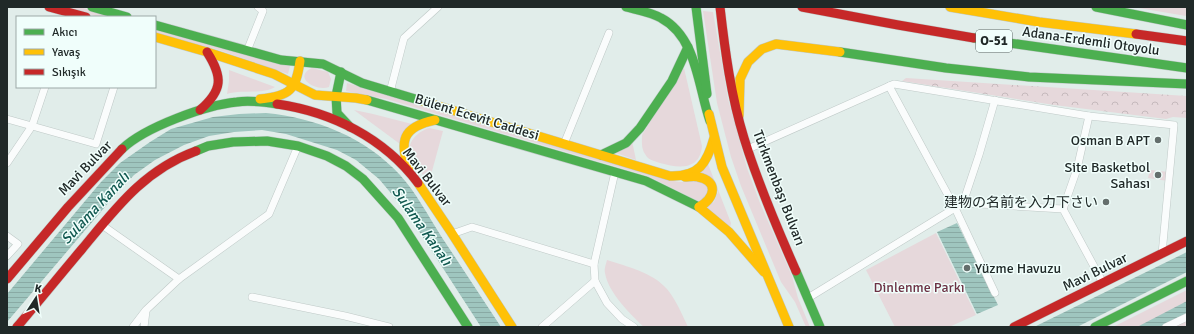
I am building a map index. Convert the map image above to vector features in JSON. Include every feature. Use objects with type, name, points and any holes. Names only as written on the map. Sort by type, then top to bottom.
[{"type":"main road","points":[[49,7],[69,15]]},
{"type":"main road","points":[[92,7],[124,16]]},
{"type":"main road","points":[[626,7],[662,18],[676,30],[688,47],[722,167],[789,327]]},
{"type":"main road","name":"Adana-Erdemli Otoyolu","points":[[802,7],[850,17],[1041,49],[1187,68]]},
{"type":"main road","name":"Adana-Erdemli Otoyolu","points":[[950,7],[1039,22],[1187,41]]},
{"type":"main road","points":[[1096,7],[1187,25]]},
{"type":"main road","points":[[696,9],[710,122]]},
{"type":"main road","name":"Türkmenbaşı Bulvarı","points":[[720,11],[728,66],[748,149],[763,191],[820,327]]},
{"type":"main road","name":"Bülent Ecevit Caddesi","points":[[156,25],[281,60],[323,64],[362,83],[670,176],[697,176],[706,180],[712,186],[713,193],[710,200],[699,208]]},
{"type":"main road","name":"Bülent Ecevit Caddesi","points":[[156,37],[274,74],[315,95],[356,98],[379,103],[440,119],[646,181],[699,208],[729,232],[766,273]]},
{"type":"main road","points":[[739,116],[740,79],[748,62],[762,49],[776,44],[946,68],[1014,75],[1187,84]]},
{"type":"main road","points":[[601,155],[626,143],[640,128],[672,81],[688,47]]},
{"type":"main road","points":[[200,110],[212,100],[218,86],[219,76],[214,62],[207,52]]},
{"type":"main road","points":[[246,101],[284,95],[295,84],[300,61]]},
{"type":"main road","points":[[341,72],[336,96],[337,113],[351,128]]},
{"type":"main road","name":"Mavi Bulvar","points":[[7,279],[64,211],[106,165],[130,142],[158,126],[200,110],[246,101],[297,108],[326,116],[371,139],[392,154],[411,174],[512,327]]},
{"type":"main road","points":[[411,174],[406,161],[403,145],[406,137],[414,126],[425,121],[440,119]]},
{"type":"main road","points":[[680,177],[691,173],[707,161],[714,138]]},
{"type":"main road","points":[[17,327],[122,201],[149,176],[179,157],[208,146],[233,142],[267,141],[298,146],[327,156],[346,166],[363,179],[388,206],[405,228],[468,327]]},
{"type":"main road","name":"Mavi Bulvar","points":[[1014,327],[1187,241]]},
{"type":"main road","points":[[1095,327],[1187,282]]},
{"type":"street","points":[[247,51],[263,11],[258,7]]},
{"type":"street","points":[[390,92],[404,38],[438,7]]},
{"type":"street","points":[[564,144],[609,33]]},
{"type":"street","points":[[748,149],[894,84],[1089,116],[1174,124],[1162,254]]},
{"type":"street","points":[[889,86],[955,208],[995,293]]},
{"type":"street","points":[[7,163],[32,126],[45,88]]},
{"type":"street","points":[[7,119],[96,144],[114,88]]},
{"type":"street","points":[[808,298],[963,202],[995,100]]},
{"type":"street","points":[[1089,116],[1077,169],[1063,209],[1103,283]]},
{"type":"street","points":[[133,327],[146,310],[179,279],[269,214],[298,146]]},
{"type":"street","points":[[615,172],[594,264],[595,281],[607,303],[622,319],[634,327]]},
{"type":"street","points":[[963,202],[1063,209]]},
{"type":"street","points":[[102,226],[179,279]]},
{"type":"street","points":[[452,234],[472,227],[594,264]]},
{"type":"street","points":[[7,236],[18,244],[7,256]]},
{"type":"street","points":[[542,327],[595,281]]},
{"type":"street","points":[[252,297],[390,327]]},
{"type":"street","points":[[144,327],[146,310]]},
{"type":"street","points":[[1166,327],[1187,317]]},
{"type":"green space","points":[[62,7],[80,7],[112,16],[95,16]]},
{"type":"green space","points":[[1133,7],[1187,7],[1187,16],[1186,16]]},
{"type":"green space","points":[[703,11],[713,12],[728,99],[747,168],[760,203],[792,276],[798,298],[810,327],[806,327],[795,302],[781,282],[741,186],[731,157],[717,103]]},
{"type":"green space","points":[[156,28],[290,66],[288,74],[219,50],[156,33]]},
{"type":"green space","points":[[312,68],[328,72],[331,79],[329,87],[318,87],[308,83],[304,75]]},
{"type":"green space","points":[[684,68],[702,146],[697,160],[693,164],[687,166],[674,166],[656,162],[648,158],[643,149],[642,135]]},
{"type":"green space","points":[[229,70],[275,87],[264,91],[227,94]]},
{"type":"green space","points":[[906,78],[1187,96],[1187,118],[1173,117],[1166,119],[1054,105],[902,81]]},
{"type":"green space","points":[[347,83],[670,180],[678,182],[703,182],[709,187],[711,192],[700,202],[648,176],[386,99],[346,91]]},
{"type":"green space","points":[[354,110],[373,114],[412,124],[400,144]]},
{"type":"green space","points":[[429,128],[443,131],[429,182],[414,162],[409,149],[410,144],[416,136]]},
{"type":"green space","points":[[632,141],[636,160],[613,152]]},
{"type":"green space","points":[[708,164],[731,223],[730,228],[705,208],[714,202],[718,192],[712,180],[708,176],[700,173]]},
{"type":"green space","name":"Site Basketbol Sahası","points":[[1150,170],[1169,172],[1168,181],[1148,178]]},
{"type":"green space","name":"Dinlenme Parkı","points":[[936,233],[976,315],[949,327],[895,327],[866,270]]},
{"type":"green space","points":[[607,260],[647,274],[661,283],[679,307],[688,327],[644,327],[626,309],[610,288],[605,271]]},
{"type":"green space","points":[[1187,290],[1187,325],[1183,327],[1113,327]]},
{"type":"water","name":"Sulama Kanalı","points":[[266,113],[303,119],[339,132],[371,150],[386,162],[406,181],[501,327],[481,327],[406,211],[379,179],[356,160],[337,150],[286,134],[262,130],[209,136],[184,145],[155,160],[134,175],[7,322],[7,294],[101,182],[120,163],[171,129],[213,117]]},
{"type":"water","name":"Yüzme Havuzu","points":[[957,223],[998,305],[977,314],[937,232]]},
{"type":"water","points":[[1187,252],[1187,272],[1077,327],[1034,327]]},
{"type":"water","points":[[1187,301],[1187,313],[1160,327],[1137,327]]},
{"type":"traffic: fast","points":[[92,7],[124,16]]},
{"type":"traffic: fast","points":[[626,7],[661,18],[673,26],[682,37],[689,50],[699,78],[710,121]]},
{"type":"traffic: fast","points":[[696,7],[707,94]]},
{"type":"traffic: fast","points":[[1096,7],[1187,25]]},
{"type":"traffic: fast","points":[[156,25],[281,60],[323,64],[362,83],[422,101]]},
{"type":"traffic: fast","points":[[974,38],[1187,68]]},
{"type":"traffic: fast","points":[[601,155],[626,143],[640,128],[672,81],[688,47]]},
{"type":"traffic: fast","points":[[840,52],[946,68],[1029,77],[1187,84]]},
{"type":"traffic: fast","points":[[341,72],[336,96],[337,113],[350,127]]},
{"type":"traffic: fast","points":[[367,100],[646,181],[699,207]]},
{"type":"traffic: fast","points":[[122,149],[132,141],[160,125],[193,112],[242,101],[277,104]]},
{"type":"traffic: fast","points":[[196,151],[208,146],[233,142],[267,141],[298,146],[327,156],[346,166],[363,179],[398,218],[468,327]]},
{"type":"traffic: fast","points":[[796,271],[820,327]]},
{"type":"traffic: fast","points":[[1095,327],[1187,281]]},
{"type":"traffic: slow","points":[[950,7],[1039,22],[1136,34]]},
{"type":"traffic: slow","points":[[156,37],[274,74],[315,95],[367,100]]},
{"type":"traffic: slow","points":[[739,116],[740,79],[748,62],[762,49],[776,44],[840,52]]},
{"type":"traffic: slow","points":[[260,99],[278,96],[290,90],[296,79],[300,61]]},
{"type":"traffic: slow","points":[[422,101],[670,176],[688,174],[700,167],[708,155],[714,138]]},
{"type":"traffic: slow","points":[[709,114],[722,167],[789,327]]},
{"type":"traffic: slow","points":[[409,171],[404,151],[406,137],[410,131],[416,127],[435,120]]},
{"type":"traffic: slow","points":[[685,177],[705,179],[712,186],[709,199],[699,207]]},
{"type":"traffic: slow","points":[[418,183],[512,327]]},
{"type":"traffic: slow","points":[[699,207],[729,232],[764,272]]},
{"type":"traffic: jam","points":[[49,7],[82,16]]},
{"type":"traffic: jam","points":[[720,7],[726,57],[739,122],[749,155],[762,189],[796,271]]},
{"type":"traffic: jam","points":[[802,7],[974,38]]},
{"type":"traffic: jam","points":[[1136,34],[1187,41]]},
{"type":"traffic: jam","points":[[200,110],[213,96],[217,89],[218,83],[216,69],[207,52]]},
{"type":"traffic: jam","points":[[277,104],[317,113],[337,121],[373,140],[404,167],[418,183]]},
{"type":"traffic: jam","points":[[7,279],[68,207],[122,149]]},
{"type":"traffic: jam","points":[[17,327],[107,219],[132,192],[161,169],[196,151]]},
{"type":"traffic: jam","points":[[1014,327],[1187,241]]},
{"type":"place","name":"Osman B APT","points":[[1158,140]]},
{"type":"place","name":"Site Basketbol Sahası","points":[[1158,175]]},
{"type":"place","name":"建物の名前を入力下さい","points":[[1106,202]]},
{"type":"place","name":"Yüzme Havuzu","points":[[967,268]]}]
